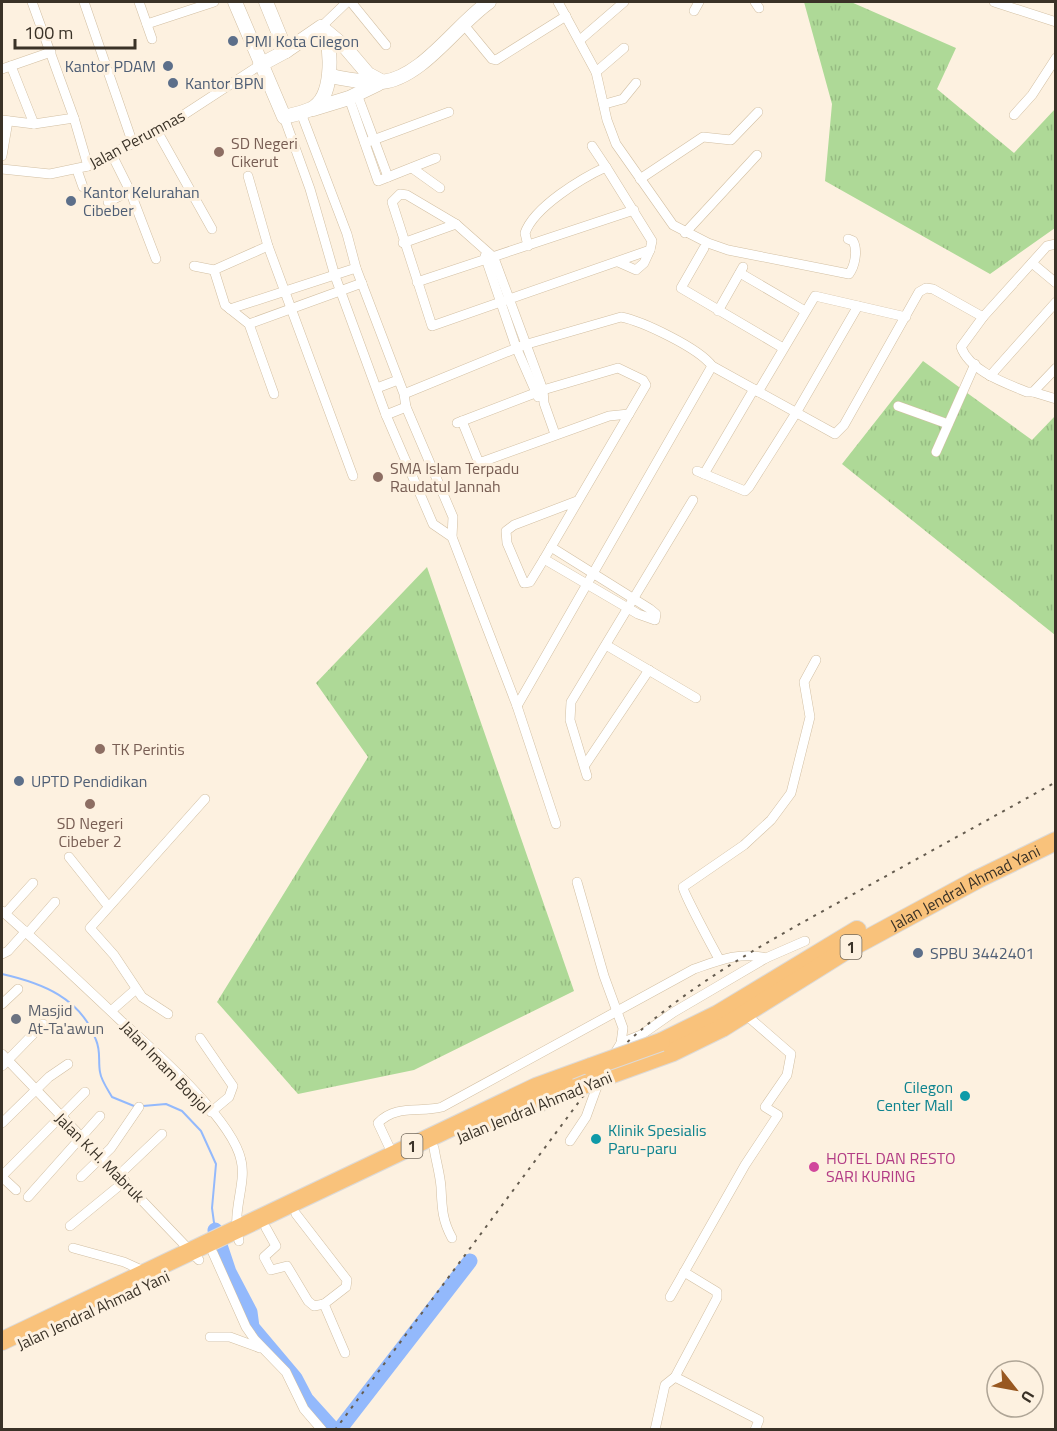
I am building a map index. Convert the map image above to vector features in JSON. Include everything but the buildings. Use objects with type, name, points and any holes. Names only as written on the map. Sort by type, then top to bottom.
[{"type":"highway","name":"Jalan Jendral Ahmad Yani","points":[[2,1354],[393,1155],[536,1087],[661,1042],[718,1014],[835,942],[1056,829]]},
{"type":"highway","name":"Jalan Jendral Ahmad Yani","points":[[2,1341],[146,1272],[266,1228],[516,1110],[696,1042],[845,951],[978,879],[1056,841]]},
{"type":"street","points":[[32,2],[74,118],[88,166]]},
{"type":"street","points":[[84,2],[134,144]]},
{"type":"street","points":[[139,2],[152,39]]},
{"type":"street","points":[[179,2],[183,12]]},
{"type":"street","points":[[147,24],[214,2]]},
{"type":"street","points":[[235,2],[284,117],[310,189],[335,276],[386,415],[433,524],[452,537]]},
{"type":"street","points":[[266,2],[286,51]]},
{"type":"street","points":[[260,65],[323,29],[347,2],[386,45]]},
{"type":"street","points":[[558,2],[596,72],[607,120],[616,144],[639,180],[673,225],[685,233],[728,250],[849,274],[852,271],[856,248],[853,241],[848,239]]},
{"type":"street","points":[[580,40],[624,2]]},
{"type":"street","points":[[694,12],[699,2]]},
{"type":"street","points":[[994,2],[1056,22]]},
{"type":"street","points":[[284,117],[353,96],[413,69],[464,25],[485,3]]},
{"type":"street","points":[[464,25],[492,59],[496,60],[566,16]]},
{"type":"street","points":[[323,29],[330,76],[307,111],[327,182],[347,234],[356,268],[404,394],[406,407],[453,517],[452,537],[517,706],[556,824]]},
{"type":"street","points":[[323,29],[345,47],[368,74],[383,82]]},
{"type":"street","points":[[596,72],[624,48]]},
{"type":"street","points":[[34,124],[6,68],[51,52]]},
{"type":"street","points":[[1014,115],[1032,95],[1056,58]]},
{"type":"street","name":"Jalan Perumnas","points":[[2,169],[42,174],[77,170],[88,166],[157,131],[260,65]]},
{"type":"street","points":[[330,76],[383,82]]},
{"type":"street","points":[[605,104],[623,99],[636,83]]},
{"type":"street","points":[[353,96],[369,142],[388,177],[436,158]]},
{"type":"street","points":[[369,142],[449,112]]},
{"type":"street","points":[[639,180],[703,137],[725,141],[735,138],[758,112]]},
{"type":"street","points":[[2,156],[5,121],[34,124],[74,118]]},
{"type":"street","points":[[157,131],[213,229]]},
{"type":"street","points":[[592,146],[650,234],[650,250],[644,263],[636,270],[618,262]]},
{"type":"street","points":[[112,155],[130,191],[156,259]]},
{"type":"street","points":[[685,233],[757,155]]},
{"type":"street","points":[[528,246],[525,233],[534,218],[576,183],[606,166]]},
{"type":"street","points":[[412,168],[440,188]]},
{"type":"street","points":[[77,170],[83,187]]},
{"type":"street","points":[[249,176],[268,246],[353,476]]},
{"type":"street","points":[[310,189],[327,182]]},
{"type":"street","points":[[108,202],[130,191]]},
{"type":"street","points":[[555,434],[520,346],[504,299],[486,251],[456,224],[407,195],[400,194],[394,197],[392,205],[429,327],[504,299],[650,250]]},
{"type":"street","points":[[417,282],[490,260],[634,210]]},
{"type":"street","points":[[403,243],[456,224]]},
{"type":"street","points":[[1056,244],[1047,246],[983,317],[961,347],[963,353],[990,376],[1027,392],[1056,399]]},
{"type":"street","points":[[194,266],[213,270],[268,246]]},
{"type":"street","points":[[704,248],[681,288],[783,348]]},
{"type":"street","points":[[1032,263],[1056,284]]},
{"type":"street","points":[[230,309],[356,268]]},
{"type":"street","points":[[213,270],[225,305],[249,324],[274,394]]},
{"type":"street","points":[[718,311],[742,270],[805,311]]},
{"type":"street","points":[[249,324],[362,283]]},
{"type":"street","points":[[404,394],[520,346],[621,317],[636,320],[652,328],[704,358],[712,366],[831,433],[839,431],[919,292],[926,288],[983,317]]},
{"type":"street","points":[[858,306],[796,413],[745,491],[700,472],[756,390],[815,296],[906,317]]},
{"type":"street","points":[[990,376],[1056,302]]},
{"type":"street","points":[[936,452],[975,364]]},
{"type":"street","points":[[517,706],[712,366]]},
{"type":"street","points":[[1033,392],[1056,368]]},
{"type":"street","points":[[577,501],[514,525],[506,531],[507,543],[524,583],[530,582],[629,414],[646,383],[622,369],[539,392],[459,422],[478,463],[609,416],[629,414]]},
{"type":"street","points":[[377,388],[398,380]]},
{"type":"street","points":[[898,406],[948,424]]},
{"type":"street","points":[[386,415],[406,407]]},
{"type":"street","points":[[587,777],[569,708],[693,500]]},
{"type":"street","points":[[433,524],[453,517]]},
{"type":"street","points":[[544,559],[629,609],[655,620],[656,614],[551,547]]},
{"type":"street","points":[[606,645],[696,698]]},
{"type":"street","points":[[718,959],[699,918],[683,893],[683,887],[744,845],[771,820],[791,793],[810,717],[804,682],[816,660]]},
{"type":"street","points":[[585,765],[649,670]]},
{"type":"street","points":[[168,1014],[135,990],[114,955],[90,928],[206,800]]},
{"type":"street","points":[[69,858],[108,906]]},
{"type":"street","points":[[570,1141],[586,1117],[596,1087],[621,1043],[623,1028],[604,976],[577,882]]},
{"type":"street","points":[[3,912],[33,883]]},
{"type":"street","points":[[2,954],[27,932],[55,902]]},
{"type":"street","name":"Jalan Imam Bonjol","points":[[3,912],[185,1082],[230,1137],[242,1161],[217,1246]]},
{"type":"street","points":[[621,1043],[641,1035],[766,958],[805,941]]},
{"type":"street","points":[[393,1155],[378,1123],[383,1118],[399,1111],[442,1107],[694,969],[718,959],[747,955],[766,958]]},
{"type":"street","points":[[2,1004],[18,989]]},
{"type":"street","points":[[111,1011],[135,990]]},
{"type":"street","points":[[670,1297],[745,1165],[778,1115],[765,1107],[787,1075],[791,1064],[791,1054],[745,1014]]},
{"type":"street","points":[[3,1060],[43,1024]]},
{"type":"street","points":[[200,1038],[233,1086],[229,1097],[211,1112]]},
{"type":"street","name":"Jalan K.H. Mabruk","points":[[3,1060],[122,1178],[217,1246]]},
{"type":"street","points":[[2,1123],[49,1077],[68,1064]]},
{"type":"street","points":[[16,1190],[2,1177],[85,1092]]},
{"type":"street","points":[[81,1178],[102,1157],[139,1107]]},
{"type":"street","points":[[28,1197],[100,1116]]},
{"type":"street","points":[[70,1226],[122,1178],[162,1134]]},
{"type":"street","points":[[434,1148],[441,1185],[441,1210],[444,1224],[452,1238]]},
{"type":"street","points":[[266,1228],[276,1246],[264,1257],[268,1267],[272,1270],[287,1266],[308,1301],[316,1306],[324,1304],[345,1287],[347,1280],[296,1214]]},
{"type":"street","points":[[217,1246],[246,1327],[262,1348],[286,1372],[304,1409],[322,1430]]},
{"type":"street","points":[[73,1248],[124,1262],[146,1272]]},
{"type":"street","points":[[655,1430],[665,1385],[675,1377],[717,1298],[717,1292],[712,1288],[684,1272]]},
{"type":"street","points":[[324,1304],[345,1353]]},
{"type":"street","points":[[210,1337],[230,1337],[262,1348]]},
{"type":"street","points":[[675,1377],[759,1420],[755,1430]]},
{"type":"green space","points":[[804,2],[851,2],[956,48],[937,89],[1014,153],[1055,109],[1055,228],[990,274],[825,181],[832,104]]},
{"type":"green space","points":[[923,361],[1032,440],[1055,416],[1055,635],[842,464]]},
{"type":"green space","points":[[427,567],[574,991],[414,1070],[298,1094],[217,1002],[368,757],[316,683]]},
{"type":"waterway","points":[[2,974],[45,988],[70,1003],[81,1013],[98,1044],[99,1068],[112,1097],[134,1106]]},
{"type":"waterway","points":[[143,1106],[166,1104],[182,1111],[201,1131],[216,1164],[212,1208],[215,1230]]},
{"type":"waterway","points":[[215,1230],[229,1272],[250,1312],[252,1327],[295,1378],[306,1399],[334,1430]]},
{"type":"waterway","points":[[339,1430],[470,1261]]},
{"type":"railway","points":[[335,1430],[613,1056],[638,1032],[693,990],[751,952],[1056,782]]},
{"type":"place","name":"PMI Kota Cilegon","points":[[233,41]]},
{"type":"place","name":"Kantor PDAM","points":[[168,66]]},
{"type":"place","name":"Kantor BPN","points":[[173,83]]},
{"type":"place","name":"SD Negeri Cikerut","points":[[219,152]]},
{"type":"place","name":"Kantor Kelurahan Cibeber","points":[[71,201]]},
{"type":"place","name":"SMA Islam Terpadu Raudatul Jannah","points":[[378,477]]},
{"type":"place","name":"TK Perintis","points":[[100,749]]},
{"type":"place","name":"UPTD Pendidikan","points":[[19,781]]},
{"type":"place","name":"SD Negeri Cibeber 2","points":[[90,804]]},
{"type":"place","name":"SPBU 3442401","points":[[918,953]]},
{"type":"place","name":"Masjid At-Ta'awun","points":[[16,1019]]},
{"type":"place","name":"Cilegon Center Mall","points":[[965,1096]]},
{"type":"place","name":"Klinik Spesialis Paru-paru","points":[[596,1139]]},
{"type":"place","name":"HOTEL DAN RESTO SARI KURING","points":[[814,1167]]}]
